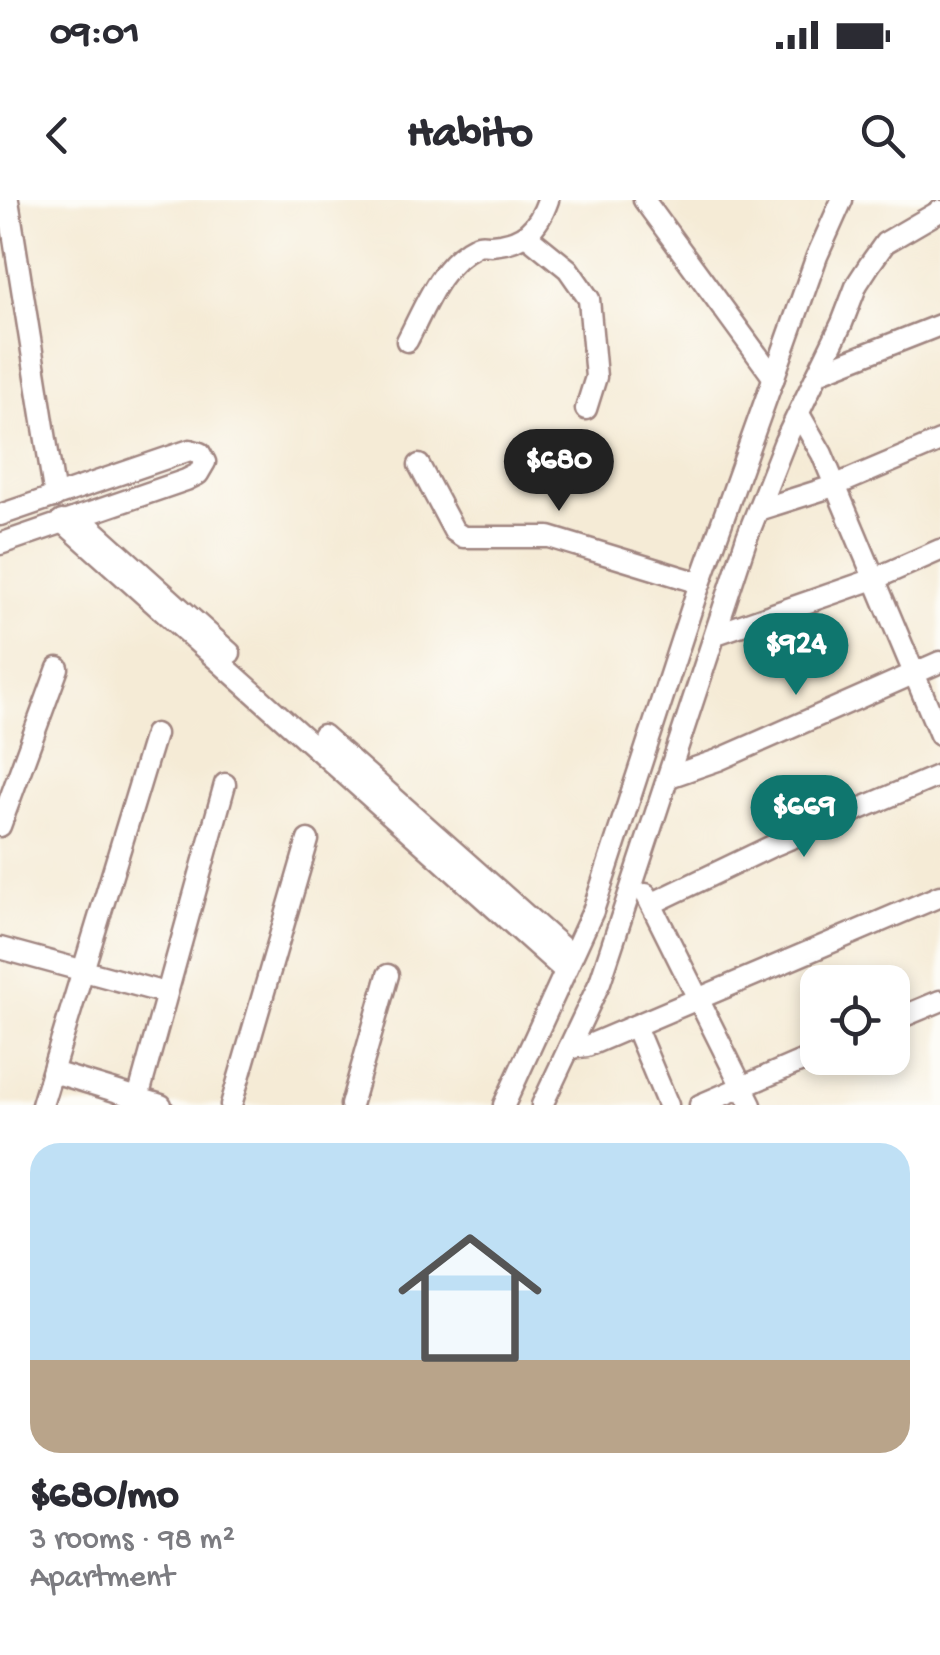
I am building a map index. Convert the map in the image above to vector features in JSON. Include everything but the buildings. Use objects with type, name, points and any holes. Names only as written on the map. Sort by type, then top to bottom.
[{"type":"street","points":[[8,200],[60,496],[71,519],[569,964]]},
{"type":"street","points":[[407,342],[436,285],[451,266],[478,244],[526,236],[538,224],[548,200]]},
{"type":"street","points":[[644,200],[774,378]]},
{"type":"street","points":[[504,1105],[593,910],[700,583],[818,256],[842,200]]},
{"type":"street","points":[[542,1105],[600,982],[758,510],[799,414],[857,284],[884,243],[940,211]]},
{"type":"street","points":[[526,236],[568,269],[589,299],[596,378],[586,409]]},
{"type":"street","points":[[818,373],[940,324]]},
{"type":"street","points":[[799,414],[822,454],[940,735]]},
{"type":"street","points":[[758,510],[834,486],[940,441]]},
{"type":"street","points":[[0,515],[190,450],[200,453],[205,462],[198,474],[186,480],[0,544]]},
{"type":"street","points":[[419,465],[454,531],[463,537],[549,538],[700,583]]},
{"type":"street","points":[[716,634],[874,579],[940,550]]},
{"type":"street","points":[[669,776],[718,760],[940,662]]},
{"type":"street","points":[[0,826],[58,668]]},
{"type":"street","points":[[42,1105],[155,734]]},
{"type":"street","points":[[651,904],[770,847],[940,775]]},
{"type":"street","points":[[138,1098],[226,784]]},
{"type":"street","points":[[231,1105],[308,840]]},
{"type":"street","points":[[636,874],[746,1096]]},
{"type":"street","points":[[569,1048],[587,1046],[940,896]]},
{"type":"street","points":[[0,948],[165,993]]},
{"type":"street","points":[[351,1105],[388,975]]},
{"type":"street","points":[[910,1014],[940,1001]]},
{"type":"street","points":[[635,1026],[668,1105]]},
{"type":"street","points":[[700,1105],[746,1096],[800,1064]]},
{"type":"street","points":[[53,1072],[160,1105]]}]
